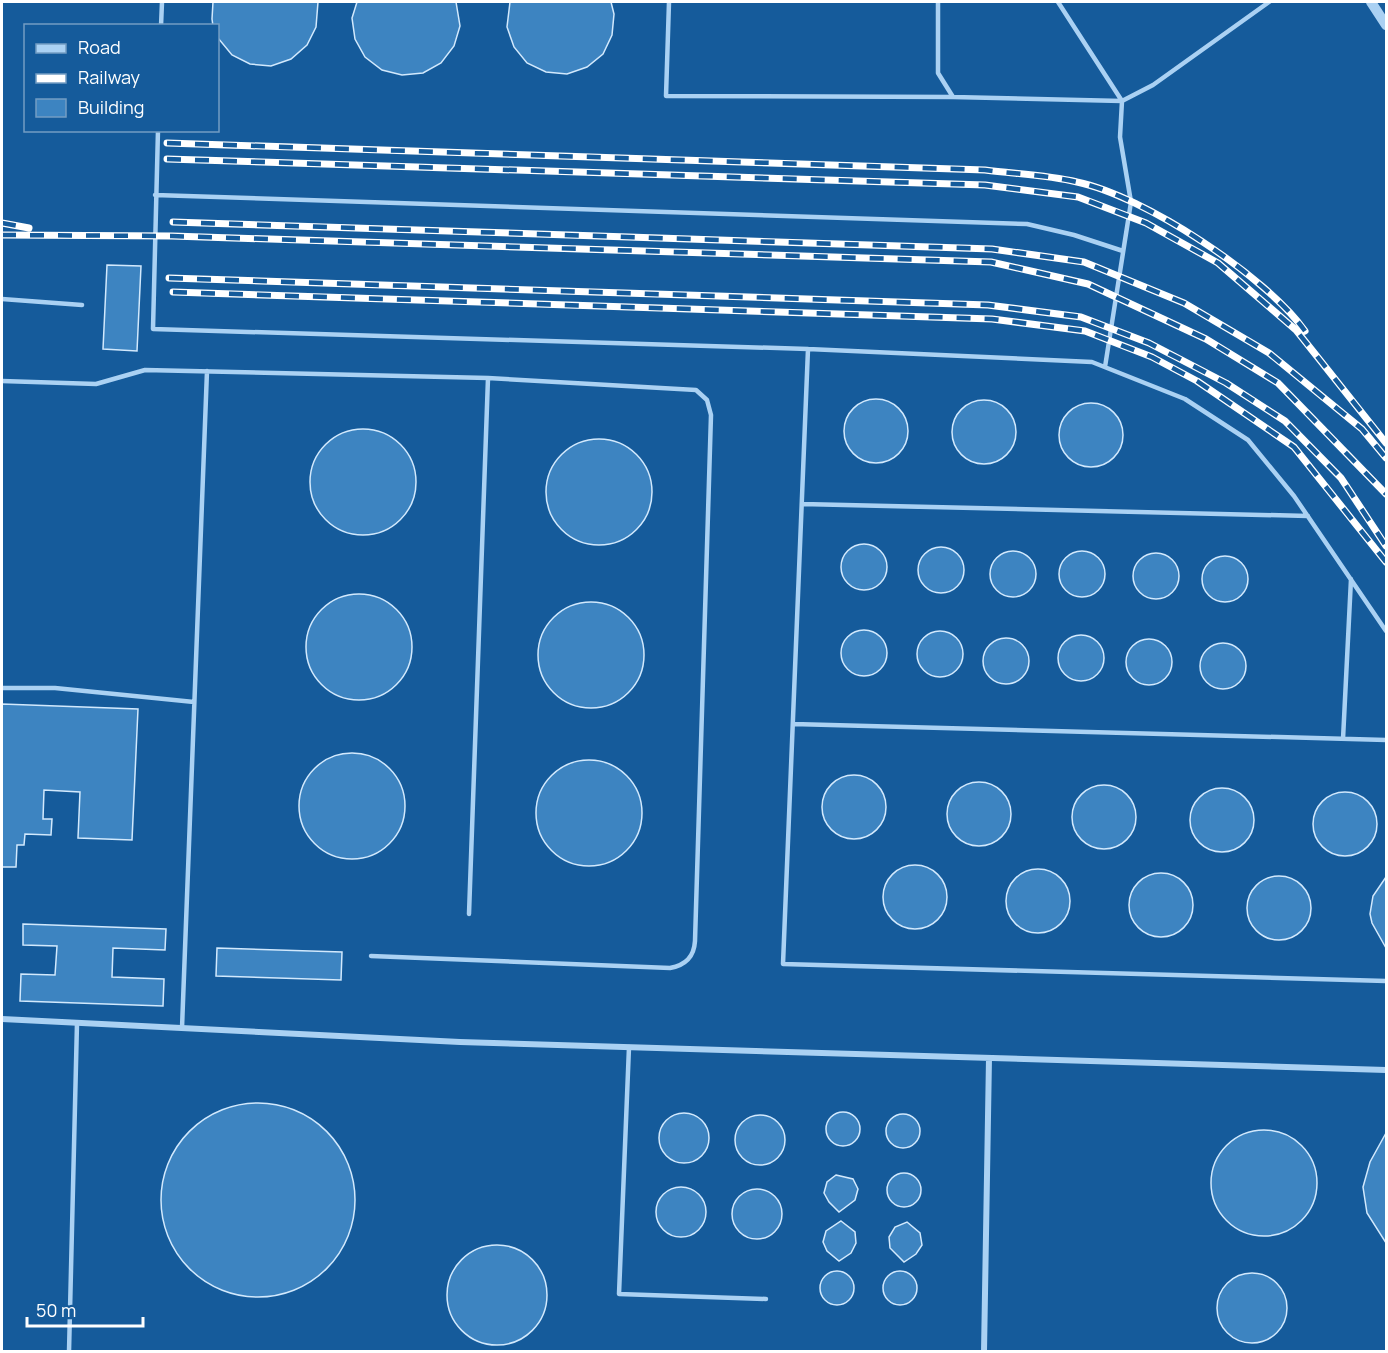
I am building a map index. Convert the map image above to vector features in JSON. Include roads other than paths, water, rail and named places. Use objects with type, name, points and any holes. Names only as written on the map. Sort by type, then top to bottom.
[{"type":"street","points":[[1371,2],[1386,25]]},
{"type":"street","points":[[2,1019],[628,1047],[1386,1070]]},
{"type":"street","points":[[984,1352],[989,1058]]},
{"type":"lane","points":[[161,24],[162,2]]},
{"type":"lane","points":[[669,2],[666,96],[953,97],[1122,101],[1153,85],[1269,2]]},
{"type":"lane","points":[[939,2],[938,73],[953,97]]},
{"type":"lane","points":[[1058,2],[1122,101],[1120,137],[1131,202],[1105,367]]},
{"type":"lane","points":[[158,132],[153,329],[808,350],[1092,362],[1185,399],[1248,440],[1308,516],[1386,631]]},
{"type":"lane","points":[[155,195],[1026,224],[1074,235],[1123,251]]},
{"type":"lane","points":[[2,299],[82,305]]},
{"type":"lane","points":[[808,350],[783,964],[1386,981]]},
{"type":"lane","points":[[2,381],[96,384],[146,369],[488,378],[688,387],[702,394],[710,407],[695,949],[686,963],[670,968],[371,956]]},
{"type":"lane","points":[[182,1028],[207,371]]},
{"type":"lane","points":[[469,914],[488,378]]},
{"type":"lane","points":[[802,504],[1308,516]]},
{"type":"lane","points":[[1343,738],[1351,579]]},
{"type":"lane","points":[[2,688],[55,688],[194,702]]},
{"type":"lane","points":[[793,724],[1386,740]]},
{"type":"lane","points":[[69,1352],[77,1023]]},
{"type":"lane","points":[[628,1047],[619,1294],[766,1299]]},
{"type":"railway","points":[[167,143],[985,170],[1054,178],[1104,190],[1135,203],[1202,241],[1262,286],[1287,309],[1305,331]]},
{"type":"railway","points":[[167,159],[985,185],[1078,197],[1146,223],[1218,263],[1296,330],[1386,443]]},
{"type":"railway","points":[[173,222],[992,249],[1084,262],[1184,303],[1269,353],[1362,429],[1386,458]]},
{"type":"railway","points":[[2,223],[29,228]]},
{"type":"railway","points":[[2,235],[172,236],[991,262],[1088,284],[1206,339],[1278,383],[1386,494]]},
{"type":"railway","points":[[169,278],[988,305],[1081,317],[1149,343],[1226,383],[1285,421],[1341,478],[1386,546]]},
{"type":"railway","points":[[173,292],[992,319],[1085,331],[1152,357],[1197,381],[1294,447],[1386,562]]}]
